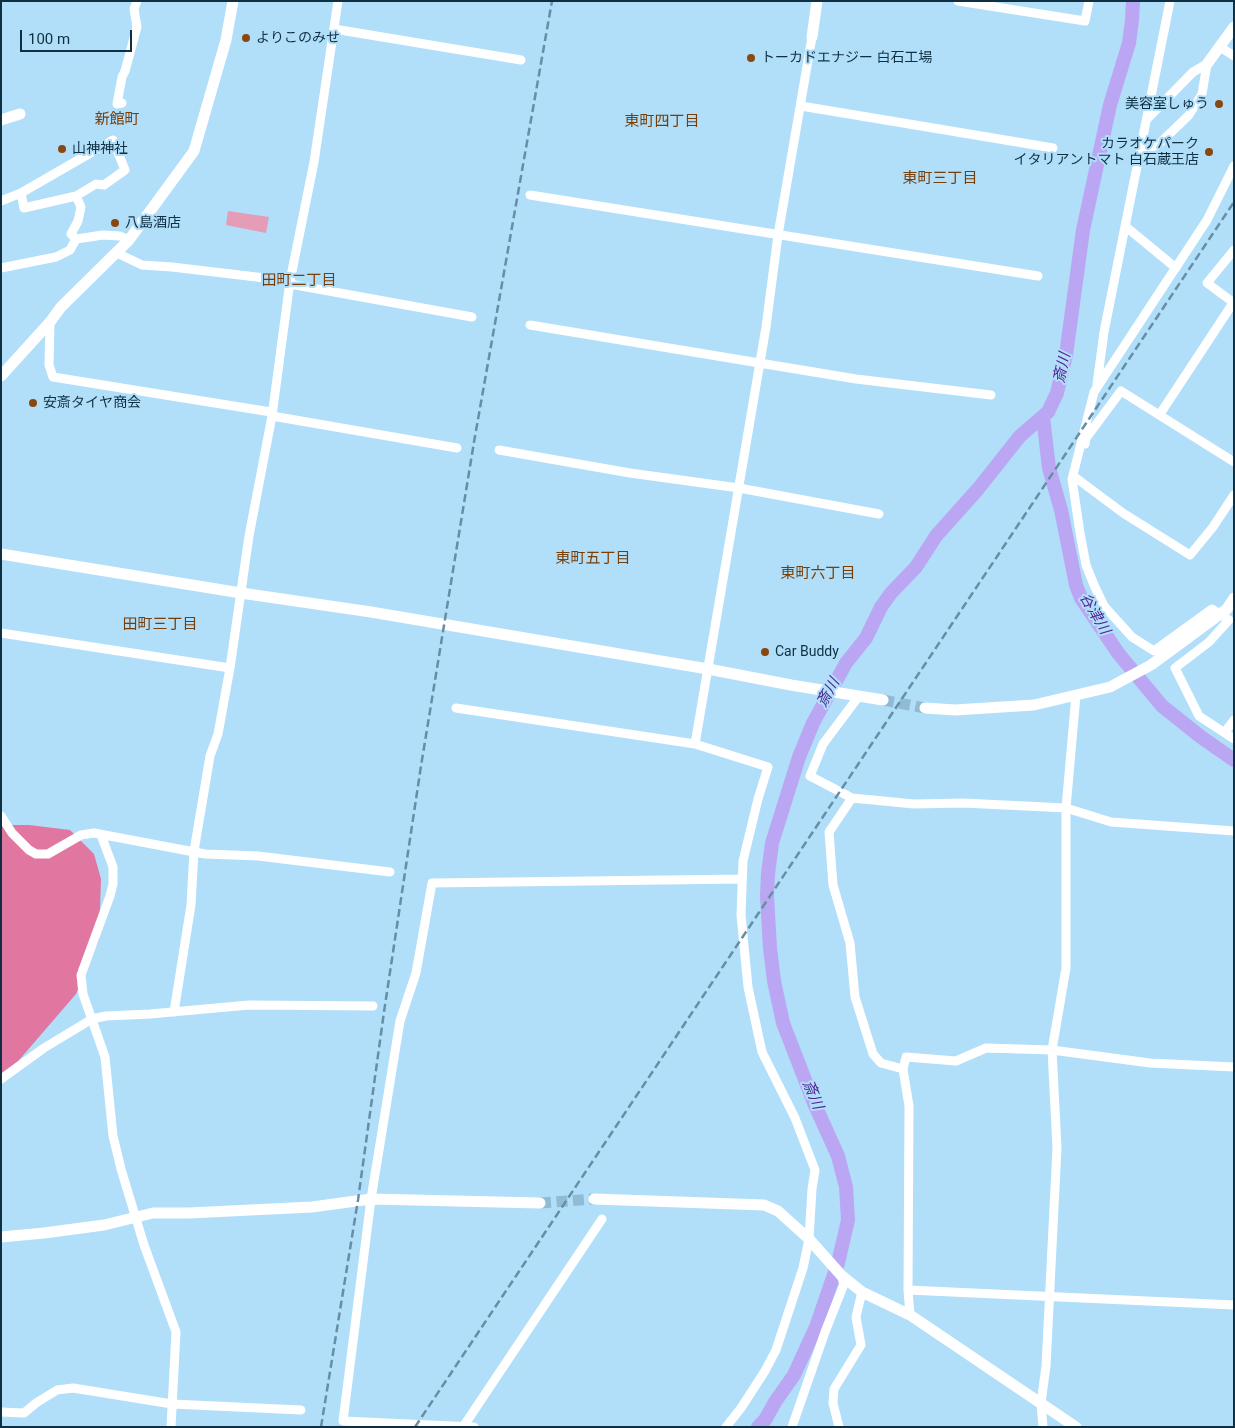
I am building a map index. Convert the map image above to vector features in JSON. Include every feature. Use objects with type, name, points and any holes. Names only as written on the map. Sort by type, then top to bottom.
[{"type":"street","points":[[122,104],[117,104],[122,76],[137,27],[134,9],[137,1]]},
{"type":"street","points":[[1,376],[50,322],[61,307],[129,240],[194,151],[226,40],[233,1]]},
{"type":"street","points":[[174,1012],[191,905],[194,851],[210,756],[218,734],[230,668],[249,536],[272,414],[290,282],[314,162],[338,1]]},
{"type":"street","points":[[695,744],[774,280],[778,235],[817,1]]},
{"type":"street","points":[[958,1],[1085,21],[1089,1]]},
{"type":"street","points":[[1097,386],[1104,332],[1170,1]]},
{"type":"street","points":[[1168,13],[1176,1]]},
{"type":"street","points":[[1147,119],[1193,72],[1207,64],[1234,27]]},
{"type":"street","points":[[334,29],[521,60]]},
{"type":"street","points":[[1220,47],[1234,56]]},
{"type":"street","points":[[1141,153],[1160,143],[1190,115],[1202,94],[1207,64]]},
{"type":"street","points":[[801,106],[1053,148]]},
{"type":"street","points":[[1,120],[20,114]]},
{"type":"street","points":[[1,201],[21,193],[113,140],[125,170],[104,185],[96,184],[76,196],[24,208],[21,193]]},
{"type":"street","points":[[1234,166],[1207,220],[1097,386],[1074,479],[1080,534],[1086,565],[1104,606],[1132,637],[1154,651],[1212,609],[1221,613],[1229,620],[1209,642],[1174,668],[1199,716],[1234,739]]},
{"type":"street","points":[[530,195],[1038,276]]},
{"type":"street","points":[[76,196],[80,207],[78,221],[71,234],[76,239]]},
{"type":"street","points":[[1126,226],[1176,268]]},
{"type":"street","points":[[76,239],[103,235],[120,236],[129,240]]},
{"type":"street","points":[[1,268],[56,256],[70,250],[76,239]]},
{"type":"street","points":[[1160,414],[1234,303],[1207,283],[1234,250]]},
{"type":"street","points":[[117,253],[142,265],[290,282],[472,317]]},
{"type":"street","points":[[50,322],[49,365],[53,377],[457,448]]},
{"type":"street","points":[[530,325],[856,378],[991,396]]},
{"type":"street","points":[[1074,479],[1086,438],[1122,391],[1234,462]]},
{"type":"street","points":[[500,450],[630,473],[739,488],[879,514]]},
{"type":"street","points":[[1074,479],[1123,513],[1190,555],[1234,495]]},
{"type":"street","points":[[1,554],[371,612],[883,700]]},
{"type":"street","points":[[925,708],[955,710],[1034,705],[1110,687],[1151,665],[1226,609],[1234,598]]},
{"type":"street","points":[[1,633],[230,668]]},
{"type":"street","points":[[1043,1427],[1041,1403],[1046,1366],[1057,1148],[1052,1050],[1066,968],[1066,808],[1076,695]]},
{"type":"street","points":[[856,696],[823,744],[810,776],[852,798],[914,804],[963,803],[1066,808],[1112,822],[1234,830]]},
{"type":"street","points":[[456,708],[695,744],[768,767],[743,861],[741,915],[748,987],[762,1052],[795,1118],[815,1170],[812,1189],[811,1242],[776,1350],[746,1401],[726,1427]]},
{"type":"street","points":[[1226,732],[1234,720]]},
{"type":"street","points":[[852,798],[829,832],[834,884],[850,943],[855,997],[873,1054],[882,1063],[902,1069]]},
{"type":"street","points":[[1,816],[12,833],[29,850],[36,854],[54,852],[81,835],[94,834],[205,854],[258,856],[390,872]]},
{"type":"street","points":[[101,835],[113,867],[113,884],[81,975],[83,994],[105,1057],[113,1136],[135,1217],[176,1332],[171,1427]]},
{"type":"street","points":[[474,1427],[343,1421],[371,1199],[400,1021],[416,973],[432,883],[742,879]]},
{"type":"street","points":[[1,1079],[44,1048],[92,1019],[106,1016],[249,1005],[373,1006]]},
{"type":"street","points":[[910,1315],[908,1290],[909,1106],[902,1069],[906,1057],[956,1061],[986,1048],[1052,1050],[1150,1063],[1234,1067]]},
{"type":"street","points":[[1,1237],[104,1225],[153,1213],[189,1213],[312,1206],[371,1199],[540,1203]]},
{"type":"street","points":[[594,1199],[764,1204],[778,1211],[811,1242],[841,1275],[862,1292],[910,1315],[1076,1427]]},
{"type":"street","points":[[463,1426],[602,1220]]},
{"type":"street","points":[[792,1427],[844,1284],[841,1275]]},
{"type":"street","points":[[908,1290],[1234,1305]]},
{"type":"street","points":[[839,1427],[834,1403],[834,1389],[861,1345],[856,1317],[862,1292]]},
{"type":"street","points":[[1,1412],[24,1413],[57,1390],[73,1388],[172,1404],[301,1410]]},
{"type":"shaded area","points":[[228,211],[269,217],[266,233],[226,225]]},
{"type":"shaded area","points":[[1,825],[29,825],[70,830],[94,854],[101,879],[99,939],[76,994],[1,1081]]},
{"type":"waterway","name":"斎川","points":[[758,1427],[765,1420],[794,1375],[816,1327],[838,1263],[848,1220],[846,1187],[838,1156],[814,1103],[783,1023],[774,981],[767,896],[772,843],[799,757],[813,723],[846,663],[866,638],[881,607],[891,593],[916,567],[936,536],[978,489],[1020,436],[1048,412],[1057,393],[1066,355],[1083,230],[1110,105],[1129,43],[1133,1]]},
{"type":"waterway","name":"谷津川","points":[[1043,417],[1049,468],[1061,510],[1076,585],[1081,598],[1118,653],[1162,706],[1234,760]]},
{"type":"tunnel","points":[[883,700],[925,708]]},
{"type":"tunnel","points":[[540,1203],[594,1199]]},
{"type":"railway","points":[[321,1427],[358,1200],[421,766],[474,442],[552,1]]},
{"type":"railway","points":[[415,1427],[1234,202]]},
{"type":"place","name":"よりこのみせ","points":[[246,38]]},
{"type":"place","name":"トーカドエナジー 白石工場","points":[[751,58]]},
{"type":"place","name":"美容室しゅう","points":[[1219,104]]},
{"type":"place","name":"山神神社","points":[[62,149]]},
{"type":"place","name":"カラオケパーク イタリアントマト 白石蔵王店","points":[[1209,152]]},
{"type":"place","name":"八島酒店","points":[[115,223]]},
{"type":"place","name":"安斎タイヤ商会","points":[[33,403]]},
{"type":"place","name":"Car Buddy","points":[[765,652]]},
{"type":"district","name":"新館町","points":[[117,120]]},
{"type":"district","name":"東町四丁目","points":[[662,122]]},
{"type":"district","name":"東町三丁目","points":[[940,179]]},
{"type":"district","name":"田町二丁目","points":[[299,281]]},
{"type":"district","name":"東町五丁目","points":[[593,559]]},
{"type":"district","name":"東町六丁目","points":[[818,574]]},
{"type":"district","name":"田町三丁目","points":[[160,625]]}]
